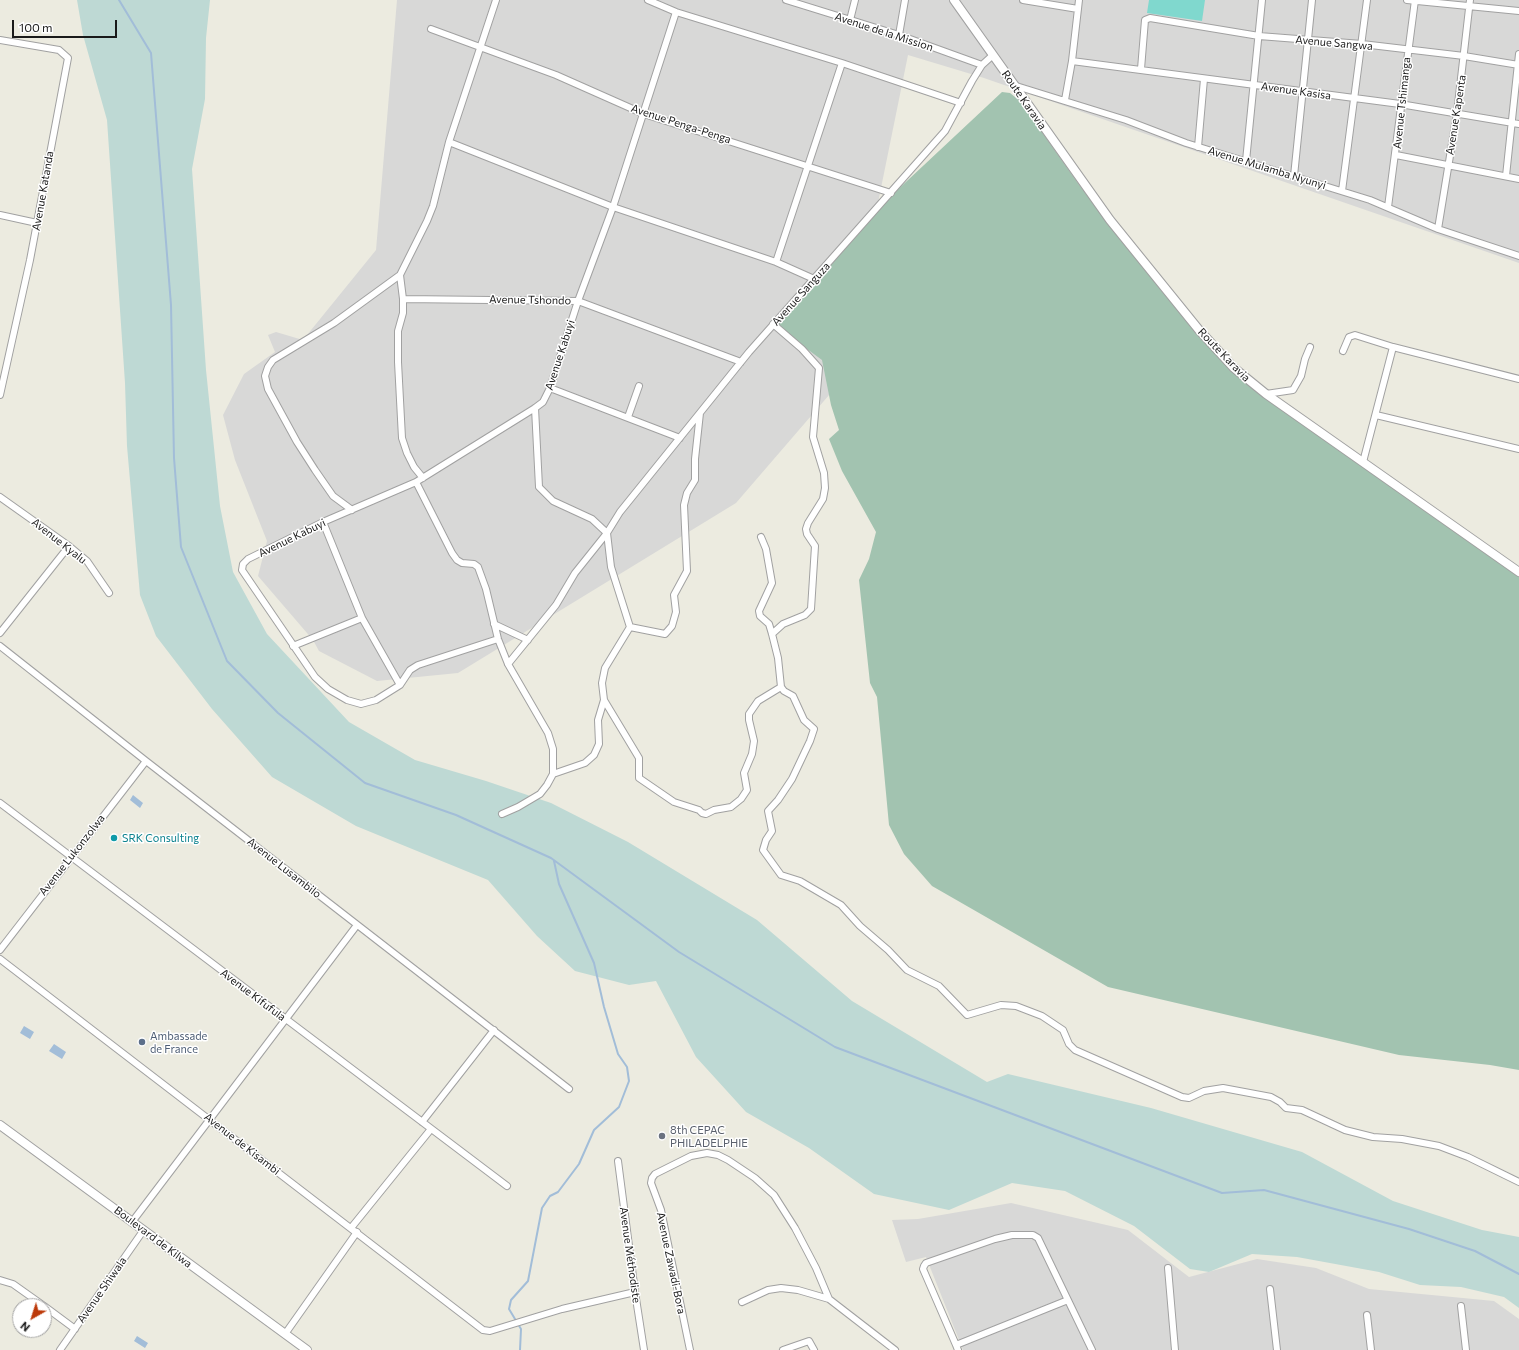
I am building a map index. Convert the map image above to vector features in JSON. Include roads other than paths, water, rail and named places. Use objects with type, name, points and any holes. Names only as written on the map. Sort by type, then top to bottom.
[{"type":"street","points":[[352,510],[333,496],[312,464],[268,389],[265,376],[268,367],[273,360],[334,323],[400,275],[429,216],[449,142],[496,0]]},
{"type":"street","points":[[648,0],[676,12],[842,63],[961,104]]},
{"type":"street","name":"Avenue de la Mission","points":[[786,0],[801,3],[899,35],[982,65]]},
{"type":"street","points":[[850,20],[855,0]]},
{"type":"street","points":[[899,35],[905,0]]},
{"type":"street","points":[[954,0],[993,55]]},
{"type":"street","points":[[1023,0],[1078,8]]},
{"type":"street","points":[[1065,100],[1072,61],[1079,0]]},
{"type":"street","points":[[1246,161],[1262,0]]},
{"type":"street","points":[[1294,176],[1312,0]]},
{"type":"street","points":[[1342,191],[1367,0]]},
{"type":"street","points":[[1407,0],[1470,3],[1519,11]]},
{"type":"street","name":"Avenue Tshimanga","points":[[1388,207],[1396,155],[1400,104],[1415,0]]},
{"type":"street","name":"Avenue Kapenta","points":[[1438,229],[1457,113],[1470,3]]},
{"type":"street","name":"Avenue Kabuyi","points":[[293,646],[242,570],[243,564],[248,559],[323,522],[416,482],[543,402],[550,388],[578,301],[614,207],[676,12]]},
{"type":"street","name":"Avenue Sangwa","points":[[1141,69],[1145,20],[1150,18],[1259,36],[1362,44],[1464,56],[1518,65]]},
{"type":"street","name":"Avenue Penga-Penga","points":[[431,29],[481,46],[556,75],[644,114],[809,165],[891,193]]},
{"type":"street","name":"Avenue Katanda","points":[[0,40],[58,50],[68,58],[29,268],[0,395]]},
{"type":"street","points":[[1506,176],[1516,123],[1519,54]]},
{"type":"street","name":"Avenue Sanguza","points":[[508,664],[556,605],[575,573],[607,532],[620,512],[700,412],[773,324],[945,131],[982,65],[993,55]]},
{"type":"street","name":"Route Karavia","points":[[993,55],[1110,220],[1146,266],[1234,368],[1266,394],[1519,572]]},
{"type":"street","name":"Avenue Kasisa","points":[[1072,61],[1400,104],[1516,123]]},
{"type":"street","points":[[776,262],[842,63]]},
{"type":"street","points":[[1198,147],[1204,79]]},
{"type":"street","name":"Avenue Mulamba Nyunyi","points":[[1013,85],[1065,100],[1198,147],[1342,191],[1388,207],[1438,229],[1519,256]]},
{"type":"street","points":[[449,142],[614,207],[776,262],[814,279]]},
{"type":"street","points":[[1396,155],[1519,179]]},
{"type":"street","points":[[0,215],[37,223]]},
{"type":"street","points":[[400,275],[403,299],[403,313],[398,331],[402,438],[410,460],[423,478]]},
{"type":"street","name":"Avenue Tshondo","points":[[403,299],[578,301],[741,362]]},
{"type":"street","points":[[772,634],[783,624],[805,615],[811,609],[814,546],[806,534],[806,529],[808,523],[823,499],[825,488],[824,473],[813,437],[819,368],[802,349],[773,324]]},
{"type":"street","points":[[1343,351],[1349,337],[1355,335],[1394,347],[1519,379]]},
{"type":"street","points":[[1266,394],[1293,390],[1301,376],[1305,359],[1310,347]]},
{"type":"street","points":[[1363,462],[1394,347]]},
{"type":"street","points":[[628,417],[639,386]]},
{"type":"street","points":[[550,388],[680,438]]},
{"type":"street","points":[[535,408],[539,486],[553,501],[592,519],[607,532],[610,567],[630,627],[605,668],[602,683],[604,700],[598,720],[599,744],[594,755],[585,763],[553,774]]},
{"type":"street","points":[[630,627],[665,634],[672,626],[676,612],[674,595],[687,571],[684,506],[687,493],[696,480],[695,459],[700,412]]},
{"type":"street","points":[[1376,414],[1519,449]]},
{"type":"street","points":[[416,482],[457,560],[462,563],[474,564],[478,567],[486,588],[498,639],[508,664],[548,733],[553,749],[553,774],[540,794],[518,807],[502,814]]},
{"type":"street","name":"Avenue Kyalu","points":[[0,497],[69,546],[87,561],[109,593]]},
{"type":"street","points":[[323,522],[362,618],[400,685]]},
{"type":"street","points":[[761,537],[766,549],[772,583],[759,613],[769,624],[772,634],[778,658],[781,687],[784,691],[793,696],[797,702],[801,715],[814,729],[798,769],[786,790],[768,811],[772,827],[764,846],[764,853],[771,859],[781,875],[800,881],[841,905],[860,926],[888,950],[907,970],[939,986],[964,1013],[972,1014],[1001,1005],[1016,1006],[1045,1018],[1062,1030],[1069,1044],[1075,1050],[1182,1097],[1189,1098],[1204,1091],[1223,1088],[1271,1097],[1280,1102],[1286,1108],[1302,1110],[1345,1130],[1373,1137],[1402,1139],[1439,1146],[1511,1176],[1519,1182]]},
{"type":"street","points":[[0,633],[69,546]]},
{"type":"street","points":[[362,618],[293,646],[315,677],[328,688],[347,700],[361,704],[376,700],[400,685],[410,670],[418,665],[498,639]]},
{"type":"street","points":[[494,624],[528,640]]},
{"type":"street","name":"Avenue Lusambilo","points":[[0,646],[146,761],[569,1088]]},
{"type":"street","points":[[604,700],[639,758],[639,778],[642,782],[674,802],[699,810],[706,814],[714,810],[731,808],[741,799],[747,790],[744,773],[752,754],[754,741],[749,720],[750,714],[758,701],[781,687]]},
{"type":"street","name":"Avenue Lukonzolwa","points":[[0,950],[70,857],[146,761]]},
{"type":"street","name":"Avenue Kifufula","points":[[0,803],[507,1186]]},
{"type":"street","points":[[132,1222],[357,924]]},
{"type":"street","name":"Avenue de Kisambi","points":[[0,959],[483,1330],[490,1331],[562,1310],[634,1292]]},
{"type":"street","points":[[422,1122],[494,1030]]},
{"type":"street","name":"Boulevard de Kilwa","points":[[0,1124],[143,1231],[307,1350]]},
{"type":"street","points":[[351,1228],[431,1129]]},
{"type":"street","name":"Avenue Zawadi-Bora","points":[[690,1350],[661,1210],[651,1183],[655,1174],[691,1156],[707,1153],[718,1155],[755,1178],[774,1195],[795,1228],[816,1268],[829,1299]]},
{"type":"street","name":"Avenue Méthodiste","points":[[618,1161],[634,1292],[644,1350]]},
{"type":"street","name":"Avenue Shiwala","points":[[60,1350],[143,1231]]},
{"type":"street","points":[[286,1334],[357,1232]]},
{"type":"street","points":[[1068,1300],[957,1348],[923,1269],[926,1263],[995,1239],[1012,1235],[1035,1236],[1068,1300],[1092,1350]]},
{"type":"street","points":[[1168,1268],[1175,1350]]},
{"type":"street","points":[[0,1280],[13,1284],[33,1298]]},
{"type":"street","points":[[742,1302],[768,1290],[781,1288],[798,1290],[829,1299],[895,1350]]},
{"type":"street","points":[[1270,1289],[1277,1350]]},
{"type":"street","points":[[1461,1306],[1466,1350]]},
{"type":"street","points":[[52,1312],[75,1329]]},
{"type":"street","points":[[1367,1315],[1371,1350]]},
{"type":"street","points":[[783,1350],[809,1341],[814,1350]]},
{"type":"waterway","points":[[119,0],[151,53],[171,305],[174,458],[181,547],[227,661],[278,713],[365,783],[456,815],[551,858],[679,952],[835,1047],[1222,1193],[1264,1190],[1409,1229],[1475,1251],[1519,1274]]},
{"type":"waterway","points":[[520,1350],[521,1329],[509,1309],[511,1300],[528,1281],[542,1208],[550,1196],[558,1192],[579,1164],[594,1130],[619,1107],[629,1081],[627,1067],[618,1054],[604,1007],[594,963],[559,884],[554,861]]},
{"type":"place","name":"SRK Consulting","points":[[114,838]]},
{"type":"place","name":"Ambassade de France","points":[[142,1042]]},
{"type":"place","name":"8th CEPAC PHILADELPHIE","points":[[662,1136]]}]
